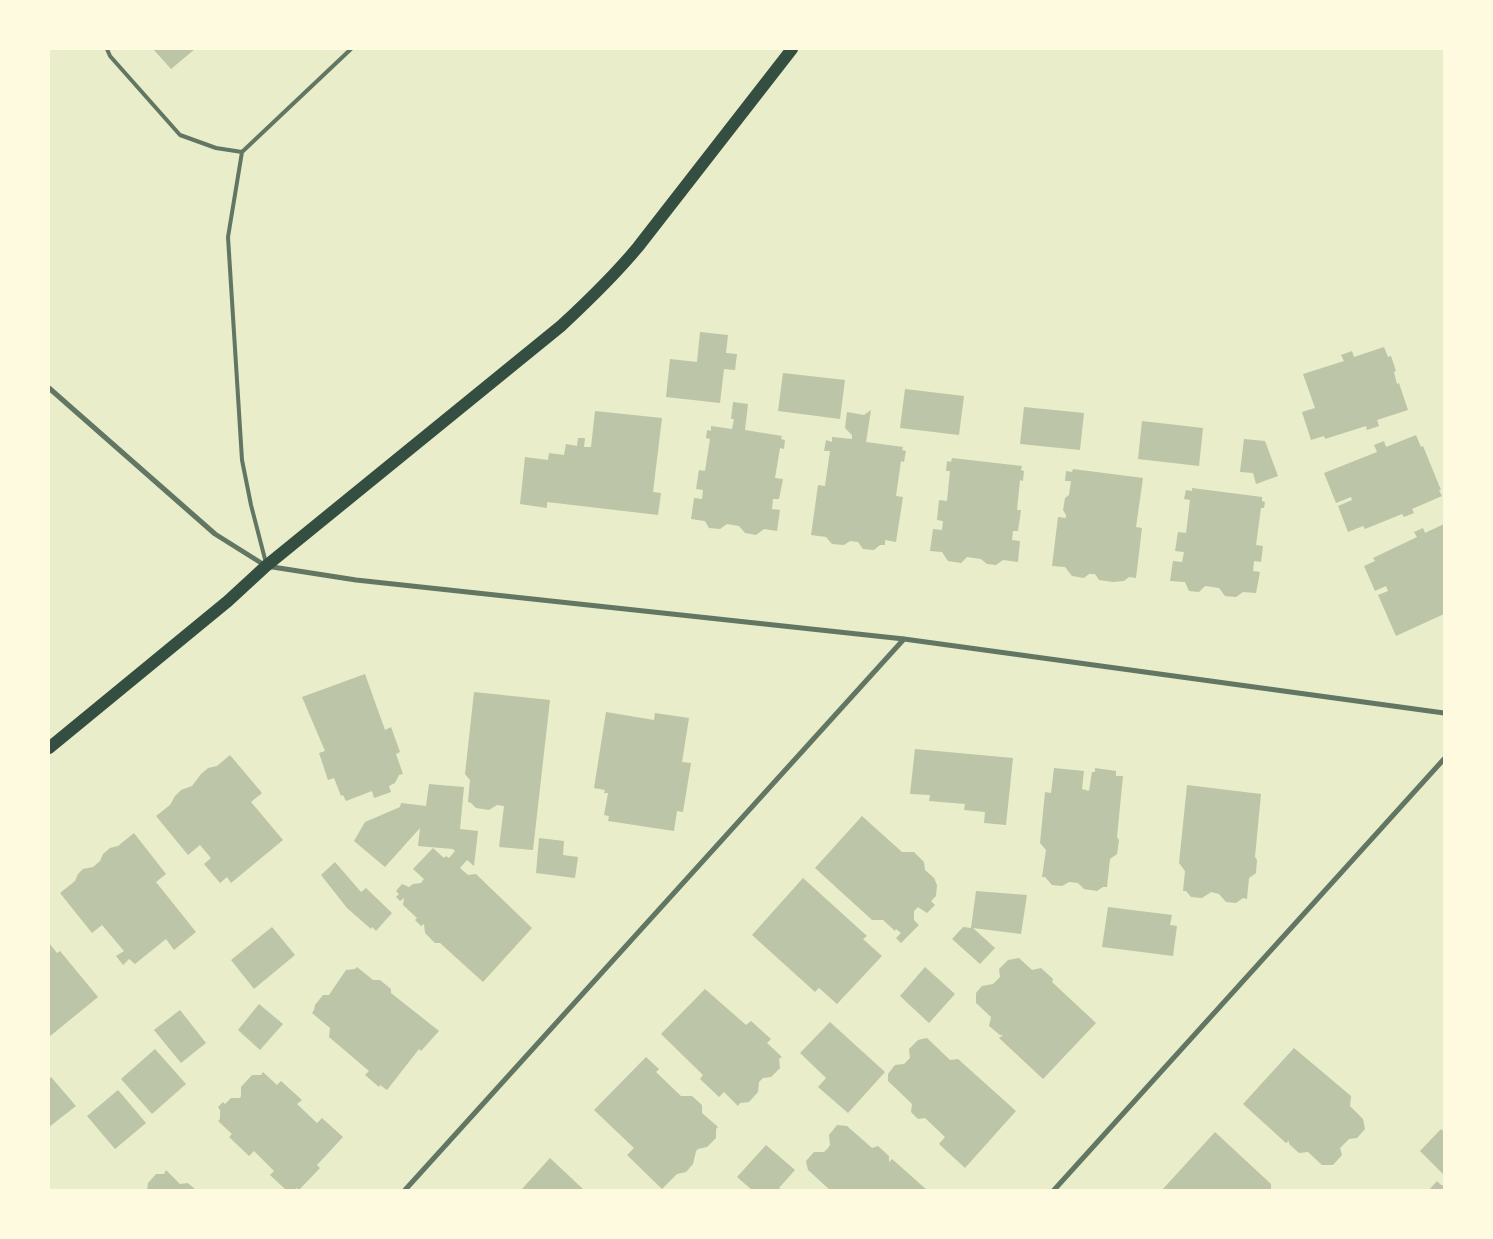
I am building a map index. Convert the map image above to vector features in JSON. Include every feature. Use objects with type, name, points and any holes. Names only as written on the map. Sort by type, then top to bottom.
[{"type":"main road","points":[[49,748],[228,601],[266,566],[560,326],[614,276],[792,49]]},
{"type":"street","points":[[49,388],[215,534],[266,566],[356,580],[904,639],[1444,713]]},
{"type":"street","points":[[405,1190],[904,639]]},
{"type":"street","points":[[1054,1190],[1444,759]]},
{"type":"lane","points":[[107,49],[110,56],[180,135],[216,148],[242,152]]},
{"type":"lane","points":[[266,566],[250,505],[242,460],[228,237],[242,152],[351,49]]},
{"type":"building","points":[[153,49],[195,49],[171,69]]},
{"type":"building","points":[[700,332],[728,335],[726,353],[737,354],[735,370],[724,369],[720,403],[666,397],[670,359],[697,362]]},
{"type":"building","points":[[1384,347],[1388,357],[1391,356],[1396,371],[1394,372],[1397,384],[1399,383],[1408,410],[1377,420],[1379,426],[1367,430],[1366,426],[1325,439],[1324,436],[1311,440],[1302,412],[1315,408],[1303,374],[1344,361],[1341,355],[1352,351],[1354,357]]},
{"type":"building","points":[[783,373],[845,380],[840,419],[778,411]]},
{"type":"building","points":[[905,389],[964,396],[959,435],[900,428]]},
{"type":"building","points":[[733,402],[748,404],[745,430],[782,436],[781,439],[785,440],[784,449],[780,448],[775,478],[783,479],[779,499],[773,499],[772,509],[780,510],[777,531],[764,529],[756,535],[745,533],[739,526],[727,524],[720,529],[709,528],[705,521],[691,519],[694,498],[702,499],[703,490],[696,489],[699,470],[705,471],[710,439],[706,438],[707,430],[711,431],[711,426],[732,429],[734,419],[731,419]]},
{"type":"building","points":[[1024,407],[1084,413],[1080,450],[1020,444]]},
{"type":"building","points":[[871,410],[866,442],[903,447],[902,450],[906,451],[904,462],[901,461],[896,496],[903,497],[896,542],[885,540],[885,545],[880,545],[874,550],[863,549],[858,542],[850,541],[844,545],[832,544],[826,537],[811,535],[818,485],[825,486],[830,451],[824,451],[826,440],[832,442],[832,437],[852,439],[852,435],[845,428],[847,412],[864,415]]},
{"type":"building","points":[[595,411],[662,418],[653,492],[661,493],[658,515],[547,502],[547,508],[520,504],[525,457],[548,460],[549,453],[564,455],[566,444],[577,446],[578,438],[585,438],[584,447],[591,447]]},
{"type":"building","points":[[1142,421],[1203,428],[1199,466],[1138,459]]},
{"type":"building","points":[[1416,435],[1421,447],[1423,446],[1442,496],[1412,509],[1414,513],[1404,517],[1402,514],[1365,529],[1363,526],[1348,532],[1338,506],[1352,500],[1351,497],[1336,503],[1324,473],[1377,452],[1374,445],[1384,441],[1386,447]]},
{"type":"building","points":[[1244,439],[1265,441],[1278,476],[1256,484],[1253,473],[1240,472]]},
{"type":"building","points":[[952,458],[1022,466],[1021,470],[1024,471],[1023,481],[1020,480],[1017,510],[1021,510],[1018,531],[1013,531],[1012,540],[1020,541],[1018,562],[1003,560],[996,565],[987,564],[981,559],[967,557],[961,563],[948,561],[942,552],[930,551],[933,529],[942,530],[943,521],[937,520],[939,500],[947,501],[950,471],[946,471],[947,461],[951,462]]},
{"type":"building","points":[[1073,469],[1143,478],[1136,527],[1142,528],[1136,578],[1129,577],[1124,581],[1113,582],[1099,580],[1095,574],[1089,574],[1084,578],[1072,576],[1065,567],[1052,566],[1058,517],[1066,518],[1063,510],[1065,498],[1069,495],[1071,481],[1065,481],[1066,471],[1072,472]]},
{"type":"building","points":[[1192,488],[1262,497],[1262,501],[1265,502],[1264,508],[1261,508],[1256,545],[1263,546],[1261,562],[1254,561],[1253,571],[1260,572],[1256,593],[1243,592],[1236,597],[1225,596],[1219,588],[1205,586],[1199,592],[1189,591],[1185,582],[1170,581],[1173,561],[1182,562],[1184,552],[1175,551],[1178,532],[1186,533],[1190,500],[1184,499],[1186,490],[1192,491]]},
{"type":"building","points":[[1444,524],[1444,614],[1396,636],[1378,595],[1388,591],[1386,586],[1375,591],[1364,566],[1375,561],[1373,558],[1417,537],[1414,532],[1423,528],[1425,533]]},
{"type":"building","points":[[365,674],[385,730],[391,727],[400,752],[396,754],[403,774],[399,775],[395,783],[389,786],[391,792],[374,798],[372,791],[346,801],[343,795],[341,796],[334,778],[328,780],[319,753],[325,751],[302,697]]},
{"type":"building","points":[[474,692],[550,700],[533,850],[499,847],[504,806],[497,805],[489,810],[476,808],[468,802],[470,780],[465,774]]},
{"type":"building","points":[[606,712],[654,720],[655,713],[689,718],[682,762],[691,763],[683,812],[677,811],[674,831],[608,821],[609,816],[604,815],[608,793],[604,793],[605,790],[594,788]]},
{"type":"building","points":[[915,749],[1013,758],[1006,825],[984,823],[985,812],[964,810],[965,804],[929,801],[930,795],[910,794]]},
{"type":"building","points":[[230,755],[262,793],[251,802],[283,840],[231,883],[227,877],[220,883],[204,864],[211,858],[200,845],[188,855],[156,816],[170,805],[181,790],[192,786],[208,768],[217,766]]},
{"type":"building","points":[[1054,768],[1084,771],[1082,789],[1089,791],[1092,772],[1095,772],[1095,768],[1116,771],[1116,776],[1123,776],[1117,854],[1110,859],[1107,887],[1097,891],[1084,889],[1078,883],[1069,882],[1062,886],[1052,885],[1045,877],[1042,877],[1046,850],[1040,843],[1045,792],[1051,793]]},
{"type":"building","points":[[429,784],[464,787],[460,829],[478,831],[474,866],[467,860],[460,868],[468,875],[476,874],[532,928],[483,982],[440,943],[435,943],[425,933],[424,924],[421,926],[415,920],[417,918],[403,905],[404,898],[400,901],[396,897],[399,894],[396,891],[402,884],[409,887],[413,884],[421,883],[424,879],[413,869],[433,848],[444,858],[446,856],[449,858],[455,851],[453,849],[418,846],[420,828],[385,867],[354,841],[365,822],[400,807],[401,803],[426,806]]},
{"type":"building","points":[[1187,785],[1261,794],[1255,857],[1257,860],[1256,873],[1249,878],[1247,899],[1243,898],[1236,903],[1226,902],[1219,894],[1211,892],[1202,898],[1191,897],[1186,891],[1183,891],[1185,871],[1179,863]]},
{"type":"building","points":[[862,816],[902,852],[914,852],[924,862],[925,870],[934,878],[937,885],[936,896],[931,901],[935,905],[927,913],[918,907],[914,911],[914,920],[919,925],[901,943],[896,938],[901,933],[896,929],[895,931],[883,920],[872,920],[815,868]]},
{"type":"building","points":[[134,833],[166,874],[156,882],[196,932],[174,950],[166,939],[135,964],[129,959],[123,965],[116,956],[124,951],[102,925],[92,933],[60,893],[75,881],[83,869],[93,867],[110,848],[118,846]]},
{"type":"building","points":[[539,838],[564,841],[563,855],[578,857],[575,878],[536,873]]},
{"type":"building","points":[[335,862],[361,892],[366,888],[392,913],[376,931],[372,927],[371,929],[347,908],[321,875]]},
{"type":"building","points":[[803,878],[867,936],[863,939],[882,956],[837,1004],[819,988],[815,992],[752,935]]},
{"type":"building","points":[[976,891],[1027,895],[1021,934],[973,928],[995,948],[980,964],[952,939],[963,927],[971,928]]},
{"type":"building","points":[[1108,907],[1172,915],[1170,925],[1177,926],[1173,956],[1102,947]]},
{"type":"building","points":[[272,927],[295,955],[254,989],[231,960]]},
{"type":"building","points":[[49,943],[57,953],[60,951],[98,997],[49,1037]]},
{"type":"building","points":[[1019,958],[1032,970],[1041,968],[1053,979],[1052,982],[1096,1023],[1043,1079],[999,1038],[1003,1035],[1000,1035],[989,1026],[991,1017],[976,1003],[976,993],[982,986],[993,984],[1000,977],[999,969],[1008,960]]},
{"type":"building","points":[[357,967],[373,980],[380,980],[391,989],[391,993],[439,1031],[421,1051],[419,1049],[387,1090],[380,1085],[379,1087],[365,1075],[369,1071],[329,1037],[330,1028],[312,1013],[315,1005],[323,995],[329,995],[346,970]]},
{"type":"building","points":[[925,967],[955,994],[929,1023],[900,996]]},
{"type":"building","points":[[705,989],[746,1025],[751,1021],[771,1039],[767,1043],[782,1057],[779,1059],[780,1068],[771,1077],[763,1078],[759,1082],[758,1092],[749,1102],[740,1103],[738,1106],[724,1092],[719,1097],[700,1079],[703,1075],[661,1034]]},
{"type":"building","points":[[259,1004],[283,1024],[260,1050],[238,1030]]},
{"type":"building","points":[[180,1010],[206,1043],[181,1063],[154,1030]]},
{"type":"building","points":[[830,1022],[885,1072],[848,1113],[818,1087],[826,1078],[800,1053]]},
{"type":"building","points":[[927,1038],[950,1060],[958,1059],[1016,1111],[965,1168],[939,1144],[945,1137],[925,1118],[918,1119],[911,1112],[912,1104],[888,1081],[888,1074],[895,1065],[904,1064],[910,1058],[909,1049],[918,1040]]},
{"type":"building","points":[[1294,1048],[1351,1096],[1350,1106],[1363,1119],[1365,1129],[1357,1138],[1349,1139],[1340,1148],[1342,1155],[1333,1165],[1322,1165],[1308,1152],[1299,1153],[1289,1144],[1289,1141],[1286,1143],[1243,1104]]},
{"type":"building","points":[[155,1049],[186,1084],[152,1114],[121,1079]]},
{"type":"building","points":[[646,1057],[659,1069],[656,1072],[681,1096],[692,1096],[702,1105],[702,1113],[718,1127],[716,1129],[716,1138],[707,1147],[696,1151],[693,1164],[686,1172],[677,1174],[662,1189],[627,1155],[634,1148],[594,1110]]},
{"type":"building","points":[[263,1072],[277,1085],[281,1081],[302,1100],[297,1104],[317,1123],[322,1118],[343,1137],[317,1165],[320,1168],[299,1190],[297,1188],[295,1190],[286,1190],[270,1175],[274,1171],[254,1151],[249,1156],[229,1137],[232,1134],[218,1121],[220,1119],[220,1110],[218,1107],[223,1102],[225,1104],[231,1098],[240,1098],[241,1087],[252,1075],[261,1075]]},
{"type":"building","points":[[51,1077],[76,1106],[49,1127],[49,1079]]},
{"type":"building","points":[[118,1090],[146,1123],[115,1149],[87,1116]]},
{"type":"building","points":[[837,1125],[847,1126],[872,1148],[878,1146],[889,1156],[889,1162],[892,1159],[927,1190],[830,1190],[808,1170],[806,1161],[814,1152],[824,1152],[828,1148],[830,1145],[829,1135]]},
{"type":"building","points":[[1441,1129],[1444,1132],[1444,1175],[1420,1151]]},
{"type":"building","points":[[1215,1132],[1271,1184],[1271,1190],[1162,1190]]},
{"type":"building","points":[[766,1145],[795,1170],[779,1188],[782,1190],[752,1190],[737,1177]]},
{"type":"building","points":[[550,1158],[584,1190],[521,1190]]},
{"type":"building","points":[[166,1170],[180,1184],[188,1183],[196,1190],[147,1190],[148,1183],[156,1174],[164,1174]]},
{"type":"building","points":[[1437,1181],[1444,1185],[1444,1190],[1429,1190]]}]
